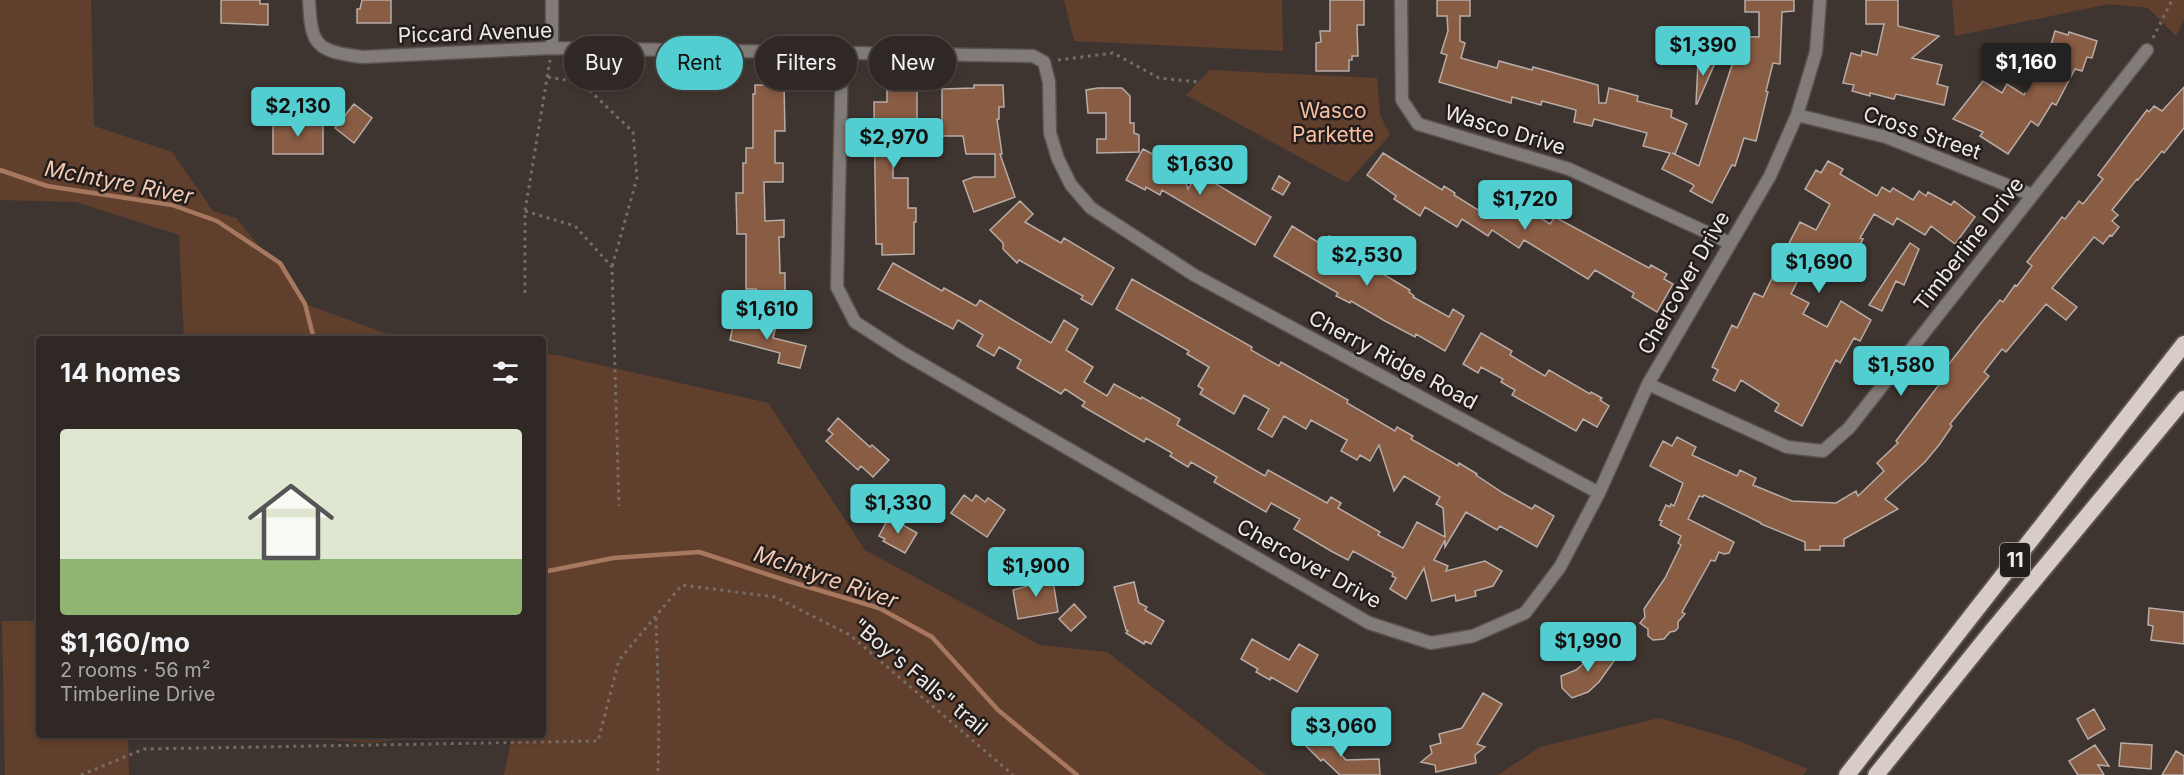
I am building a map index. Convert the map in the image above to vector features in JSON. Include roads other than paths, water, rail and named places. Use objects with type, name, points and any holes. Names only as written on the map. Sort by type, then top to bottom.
[{"type":"highway","name":"11","points":[[1847,775],[2184,344]]},
{"type":"highway","name":"11","points":[[1876,775],[1999,622],[2184,399]]},
{"type":"street","name":"Piccard Avenue","points":[[309,0],[312,36],[324,47],[337,54],[362,57],[552,48],[755,52]]},
{"type":"street","points":[[552,0],[552,48]]},
{"type":"street","name":"Wasco Drive","points":[[1401,0],[1402,100],[1418,124],[1569,169],[1730,243]]},
{"type":"street","name":"Chercover Drive","points":[[841,90],[837,287],[855,322],[903,353],[1369,622],[1431,643],[1473,636],[1525,613],[1560,567],[1599,493],[1648,384],[1770,176],[1797,115],[1816,52],[1820,0]]},
{"type":"street","name":"Timberline Drive","points":[[1648,384],[1787,447],[1823,451],[1849,428],[2147,50]]},
{"type":"street","name":"Piccard Avenue","points":[[857,53],[1033,56],[1044,62]]},
{"type":"street","name":"Cherry Ridge Road","points":[[1044,62],[1049,82],[1050,133],[1058,159],[1071,185],[1091,208],[1194,275],[1599,493]]},
{"type":"street","name":"Cross Street","points":[[1797,115],[1886,137],[2032,195]]},
{"type":"waterway","name":"McIntyre River","points":[[0,170],[47,186],[172,205],[217,221],[280,263],[305,304],[313,336]]},
{"type":"waterway","name":"McIntyre River","points":[[546,571],[613,558],[699,552],[879,608],[932,637],[998,710],[1077,775]]},
{"type":"park label","name":"Wasco Parkette","points":[[1333,123]]}]
